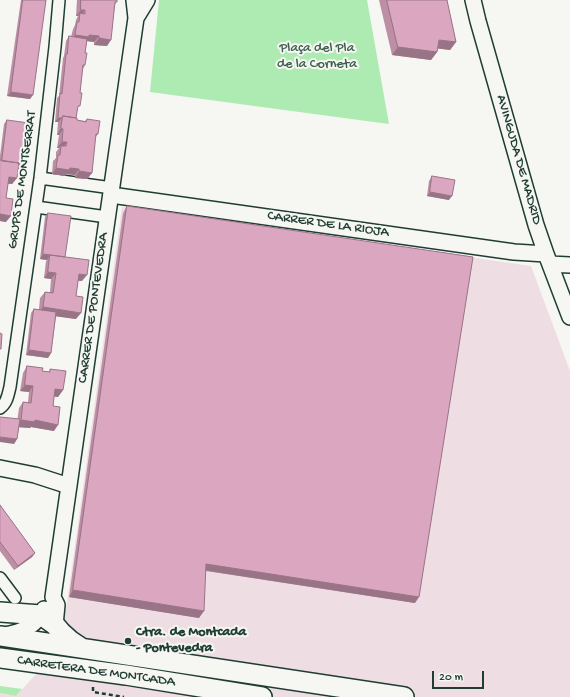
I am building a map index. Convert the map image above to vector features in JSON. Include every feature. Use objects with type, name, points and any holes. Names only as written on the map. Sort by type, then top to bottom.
[{"type":"street","name":"GRUPS DE MONTSERRAT","points":[[0,408],[7,400],[10,387],[40,178],[59,0]]},
{"type":"street","name":"CARRER DE PONTEVEDRA","points":[[48,620],[57,605],[53,597],[136,18],[134,0]]},
{"type":"street","name":"CARRER DE PONTEVEDRA","points":[[136,18],[147,0]]},
{"type":"street","name":"AVINGUDA DE MADRID","points":[[473,0],[532,210],[548,259],[570,317]]},
{"type":"street","points":[[40,178],[111,192]]},
{"type":"street","name":"CARRER DE LA RIOJA","points":[[111,192],[514,252],[570,265]]},
{"type":"street","points":[[36,207],[107,217]]},
{"type":"street","points":[[0,468],[35,475],[69,486]]},
{"type":"street","points":[[0,578],[15,598]]},
{"type":"street","points":[[0,612],[48,620]]},
{"type":"street","points":[[0,636],[19,632],[28,628],[37,620],[48,620]]},
{"type":"street","name":"CARRETERA DE MONTCADA","points":[[48,620],[72,642],[83,649]]},
{"type":"street","name":"CARRETERA DE MONTCADA","points":[[0,636],[404,697]]},
{"type":"street","name":"CARRETERA DE MONTCADA","points":[[0,658],[126,675],[262,697]]},
{"type":"shaded area","points":[[122,207],[531,266],[570,371],[570,697],[0,697],[0,693],[16,696],[48,661],[66,610]]},
{"type":"green space","name":"Plaça del Pla de la Corneta","points":[[159,0],[367,0],[389,124],[150,92]]},
{"type":"green space","points":[[0,686],[22,689],[16,696],[0,693]]},
{"type":"building","points":[[23,0],[46,0],[33,95],[11,92]]},
{"type":"building","points":[[81,0],[117,0],[117,2],[115,2],[111,40],[99,38],[99,36],[89,35],[89,37],[75,35],[80,13],[85,14],[85,10],[81,10]]},
{"type":"building","points":[[387,0],[447,0],[456,42],[439,40],[437,52],[398,47]]},
{"type":"building","points":[[69,36],[87,39],[85,53],[87,53],[85,65],[83,65],[80,93],[82,93],[76,118],[63,116],[62,118],[58,118],[60,93],[62,94]]},
{"type":"building","points":[[63,116],[77,118],[77,120],[86,122],[87,119],[100,121],[98,134],[96,134],[92,173],[79,171],[79,169],[70,168],[69,170],[56,168],[61,146],[66,146],[67,142],[62,142],[63,129],[61,128]]},
{"type":"building","points":[[7,120],[29,123],[24,164],[2,161]]},
{"type":"building","points":[[0,160],[19,163],[17,178],[9,177],[6,198],[13,199],[11,216],[0,214]]},
{"type":"building","points":[[432,176],[455,180],[452,196],[430,192]]},
{"type":"building","points":[[127,206],[473,257],[419,597],[206,564],[204,611],[73,590]]},
{"type":"building","points":[[48,213],[71,216],[65,257],[43,254]]},
{"type":"building","points":[[50,255],[89,260],[87,275],[79,274],[76,296],[83,297],[81,313],[43,307],[45,292],[53,293],[56,273],[48,272]]},
{"type":"building","points":[[34,309],[56,312],[51,353],[29,350]]},
{"type":"building","points":[[0,333],[2,334],[1,349],[0,349]]},
{"type":"building","points":[[27,366],[43,368],[42,371],[50,372],[50,369],[66,371],[63,390],[55,389],[53,406],[60,407],[58,425],[35,420],[35,422],[21,420],[23,402],[31,403],[33,386],[25,385]]},
{"type":"building","points":[[0,417],[20,419],[17,439],[0,437]]},
{"type":"building","points":[[0,505],[35,553],[18,566],[0,542]]},
{"type":"place","name":"Ctra. de Montcada - Pontevedra","points":[[128,641]]}]
